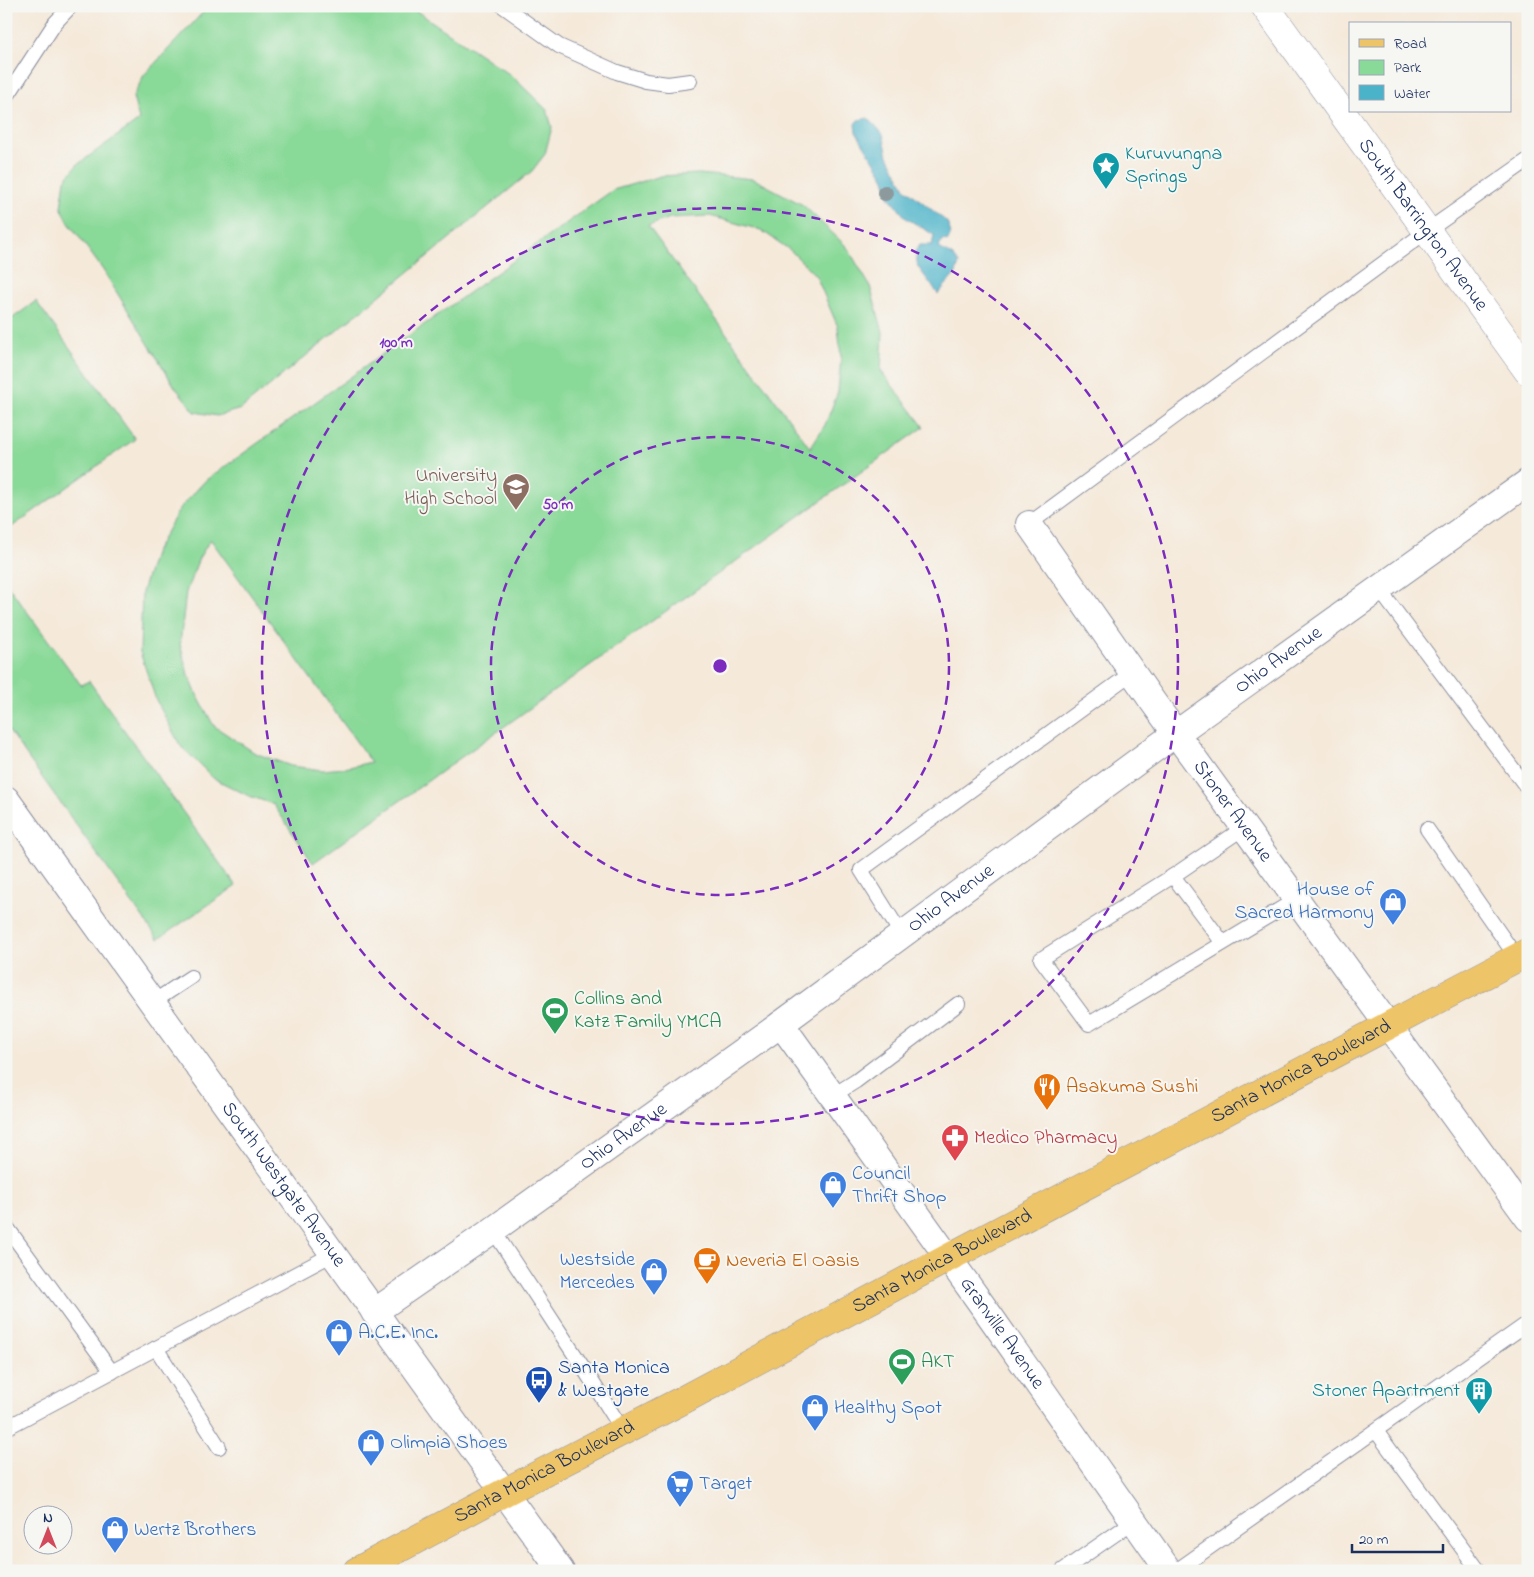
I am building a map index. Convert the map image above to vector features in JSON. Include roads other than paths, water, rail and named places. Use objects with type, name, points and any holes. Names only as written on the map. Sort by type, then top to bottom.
[{"type":"main road","name":"Santa Monica Boulevard","points":[[357,1571],[1522,955]]},
{"type":"street","name":"South Barrington Avenue","points":[[1265,6],[1528,371]]},
{"type":"street","name":"Ohio Avenue","points":[[374,1312],[493,1230],[781,1024],[1153,750],[1178,734],[1528,482]]},
{"type":"street","name":"Stoner Avenue","points":[[1029,524],[1133,672],[1528,1218]]},
{"type":"street","name":"South Westgate Avenue","points":[[6,799],[561,1571]]},
{"type":"street","name":"Granville Avenue","points":[[781,1024],[1169,1571]]},
{"type":"lane","points":[[6,98],[55,23],[71,6]]},
{"type":"lane","points":[[503,6],[559,46],[617,72],[646,81],[668,84],[690,81]]},
{"type":"lane","points":[[1029,524],[1427,231],[1528,160]]},
{"type":"lane","points":[[1378,589],[1528,788]]},
{"type":"lane","points":[[902,935],[861,870],[1133,672]]},
{"type":"lane","points":[[1245,827],[1173,876],[1041,959],[1089,1024],[1297,899]]},
{"type":"lane","points":[[1427,830],[1522,955]]},
{"type":"lane","points":[[1173,876],[1223,943]]},
{"type":"lane","points":[[153,1002],[191,977]]},
{"type":"lane","points":[[832,1096],[856,1081],[958,1004]]},
{"type":"lane","points":[[6,1226],[112,1372]]},
{"type":"lane","points":[[493,1230],[623,1431]]},
{"type":"lane","points":[[6,1428],[333,1254]]},
{"type":"lane","points":[[1176,1571],[1528,1323]]},
{"type":"lane","points":[[156,1348],[219,1447]]},
{"type":"lane","points":[[1376,1431],[1479,1571]]},
{"type":"lane","points":[[1062,1571],[1134,1521]]},
{"type":"water","points":[[868,118],[883,134],[888,156],[905,188],[947,222],[951,233],[948,241],[942,240],[939,248],[953,256],[959,263],[956,273],[938,294],[918,267],[915,251],[920,245],[932,245],[934,235],[906,218],[890,198],[885,179],[856,132],[855,124],[858,120]]},
{"type":"place","name":"Kuruvungna Springs","points":[[1106,190]]},
{"type":"place","name":"University High School","points":[[516,511]]},
{"type":"place","name":"House of Sacred Harmony","points":[[1393,926]]},
{"type":"place","name":"Collins and Katz Family YMCA","points":[[555,1035]]},
{"type":"place","name":"Asakuma Sushi","points":[[1047,1111]]},
{"type":"place","name":"Medico Pharmacy","points":[[955,1162]]},
{"type":"place","name":"Council Thrift Shop","points":[[833,1209]]},
{"type":"place","name":"Neveria El Oasis","points":[[707,1285]]},
{"type":"place","name":"Westside Mercedes","points":[[654,1296]]},
{"type":"place","name":"A.C.E. Inc.","points":[[339,1357]]},
{"type":"place","name":"AKT","points":[[902,1386]]},
{"type":"place","name":"Santa Monica & Westgate","points":[[539,1404]]},
{"type":"place","name":"Stoner Apartment","points":[[1479,1415]]},
{"type":"place","name":"Healthy Spot","points":[[815,1432]]},
{"type":"place","name":"Olimpia Shoes","points":[[371,1467]]},
{"type":"place","name":"Target","points":[[680,1508]]},
{"type":"place","name":"Wertz Brothers","points":[[115,1554]]}]
